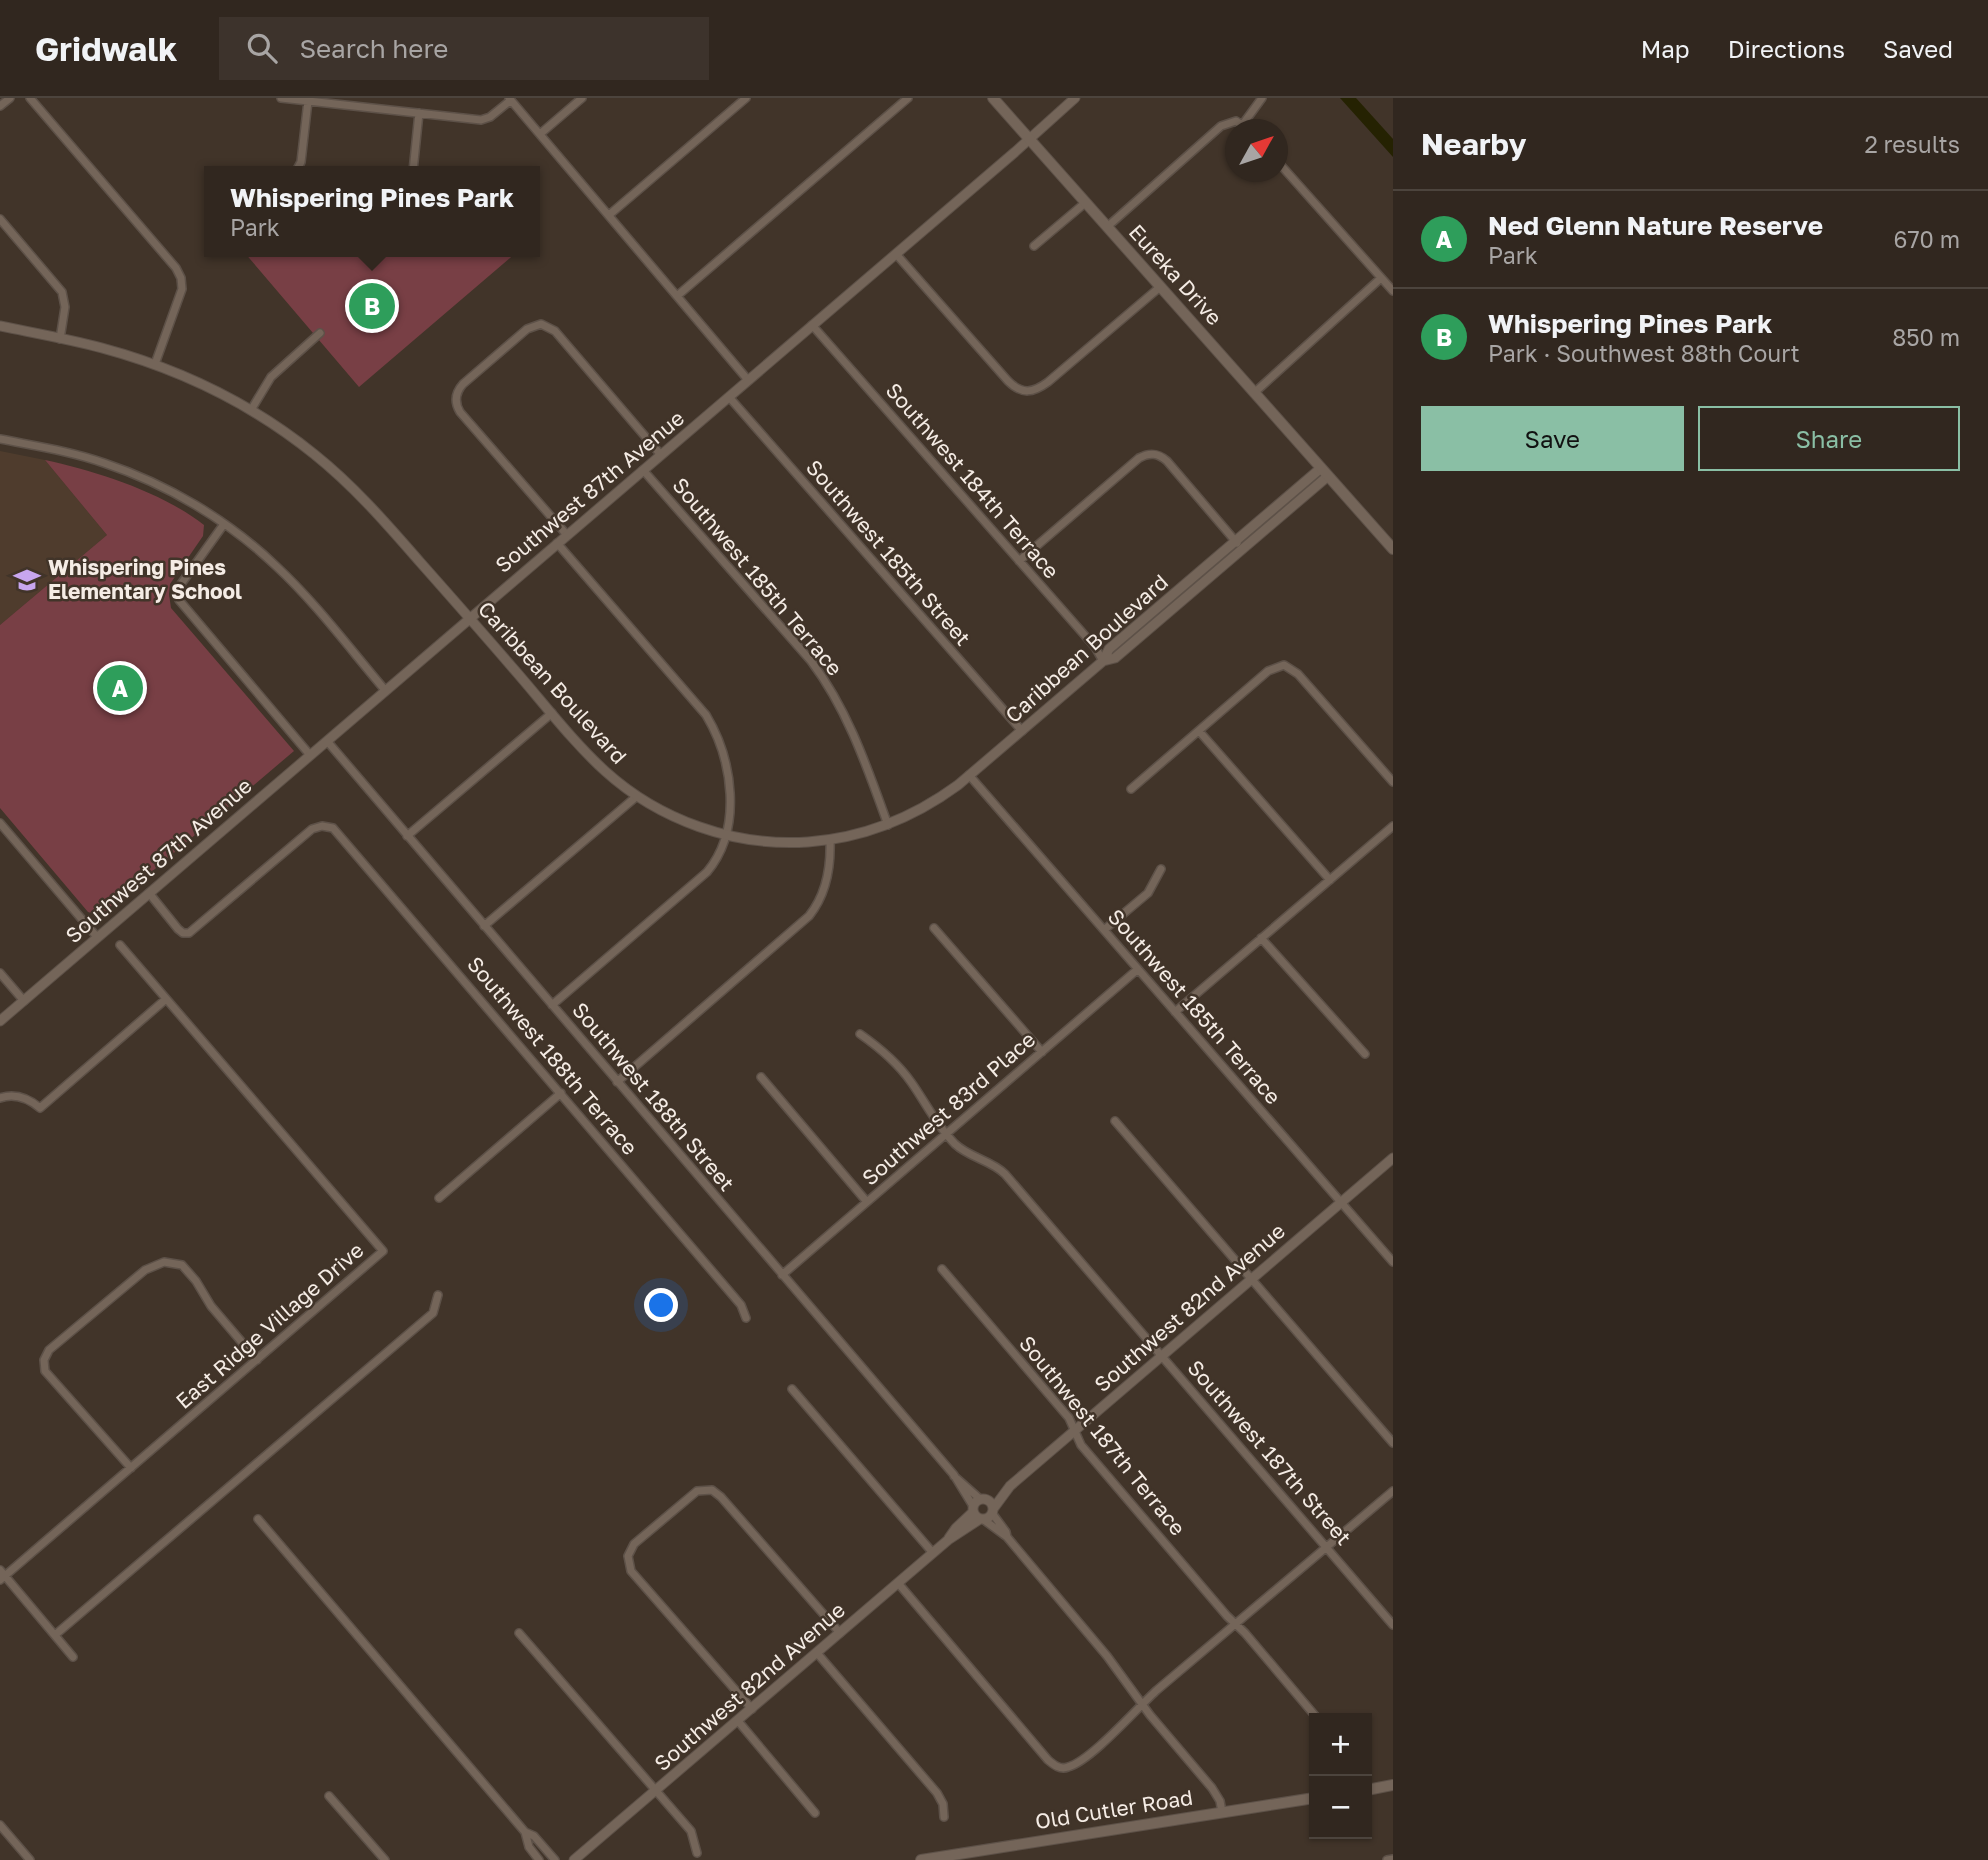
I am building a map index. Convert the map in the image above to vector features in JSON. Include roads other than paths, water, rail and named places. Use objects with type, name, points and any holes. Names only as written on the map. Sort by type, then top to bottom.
[{"type":"main road","name":"Eureka Drive","points":[[993,98],[1393,549]]},
{"type":"main road","points":[[1372,1789],[1393,1785]]},
{"type":"main road","name":"Old Cutler Road","points":[[920,1860],[1309,1799]]},
{"type":"street","points":[[0,106],[10,98]]},
{"type":"street","points":[[30,98],[176,268],[181,278],[180,297],[155,364]]},
{"type":"street","points":[[281,98],[481,120],[490,117],[510,99],[748,380]]},
{"type":"street","points":[[540,134],[582,98]]},
{"type":"street","points":[[608,215],[746,98]]},
{"type":"street","points":[[677,296],[908,98]]},
{"type":"street","name":"Southwest 87th Avenue","points":[[0,1021],[1075,98]]},
{"type":"street","points":[[1250,119],[1262,98]]},
{"type":"street","points":[[299,166],[308,101]]},
{"type":"street","points":[[414,166],[419,113]]},
{"type":"street","points":[[1107,228],[1225,124]]},
{"type":"street","points":[[1288,173],[1393,291]]},
{"type":"street","points":[[1034,246],[1085,203]]},
{"type":"street","points":[[0,219],[62,292],[65,307],[60,339]]},
{"type":"street","points":[[896,254],[1008,381],[1018,390],[1029,392],[1048,382],[1160,287]]},
{"type":"street","points":[[1254,393],[1381,278]]},
{"type":"street","name":"Southwest 185th Terrace","points":[[567,535],[460,412],[456,398],[463,384],[508,344],[527,329],[541,324],[555,331],[661,455]]},
{"type":"street","name":"Southwest 184th Terrace","points":[[812,325],[1095,647],[1103,662]]},
{"type":"street","name":"Caribbean Boulevard","points":[[0,326],[102,348],[155,364],[251,410],[299,443],[350,485],[604,770],[637,796],[671,816],[725,834],[777,842],[830,840],[851,836],[910,816],[940,798],[1103,662],[1115,658],[1324,472]]},
{"type":"street","points":[[251,410],[271,377],[320,333]]},
{"type":"street","name":"Southwest 185th Street","points":[[729,397],[1021,731]]},
{"type":"street","points":[[0,439],[74,454],[120,468],[175,494],[224,524],[291,580],[385,690]]},
{"type":"street","points":[[1019,561],[1139,458],[1152,454],[1167,461],[1239,545]]},
{"type":"street","name":"Southwest 185th Terrace","points":[[643,470],[811,661],[827,684],[848,721],[888,825]]},
{"type":"street","points":[[224,524],[180,587],[179,600],[310,755]]},
{"type":"street","points":[[552,1005],[707,872],[719,855],[730,807],[723,750],[697,702],[557,543]]},
{"type":"street","points":[[1131,789],[1268,671],[1284,665],[1298,674],[1393,782]]},
{"type":"street","points":[[407,836],[552,713]]},
{"type":"street","points":[[1199,731],[1330,880]]},
{"type":"street","name":"Southwest 188th Street","points":[[327,741],[782,1276],[961,1480],[1212,1788],[1220,1801],[1222,1812]]},
{"type":"street","name":"Southwest 185th Terrace","points":[[970,775],[1393,1262]]},
{"type":"street","points":[[484,926],[637,796]]},
{"type":"street","points":[[0,823],[97,937]]},
{"type":"street","points":[[1175,1012],[1393,826]]},
{"type":"street","name":"Southwest 188th Terrace","points":[[149,893],[178,929],[186,933],[195,929],[312,829],[330,827],[339,833],[741,1305],[746,1318]]},
{"type":"street","points":[[617,1082],[809,916],[817,905],[826,881],[830,840]]},
{"type":"street","points":[[1104,930],[1148,893],[1161,869]]},
{"type":"street","points":[[934,928],[1042,1052]]},
{"type":"street","points":[[1261,938],[1364,1054]]},
{"type":"street","name":"East Ridge Village Drive","points":[[2,1575],[383,1251],[120,945]]},
{"type":"street","name":"Southwest 83rd Place","points":[[782,1276],[1138,969]]},
{"type":"street","points":[[0,973],[23,1001]]},
{"type":"street","points":[[0,1098],[17,1096],[40,1108],[166,999]]},
{"type":"street","name":"Southwest 187th Street","points":[[860,1034],[897,1064],[946,1134],[960,1148],[994,1164],[1005,1174],[1393,1625]]},
{"type":"street","points":[[761,1077],[867,1202]]},
{"type":"street","points":[[439,1198],[561,1093]]},
{"type":"street","points":[[1115,1121],[1393,1443]]},
{"type":"street","name":"Southwest 82nd Avenue","points":[[574,1860],[983,1510],[1003,1488],[1010,1486],[1393,1158]]},
{"type":"street","points":[[131,1468],[47,1376],[44,1360],[57,1342],[83,1324],[145,1270],[164,1262],[179,1264],[187,1270],[211,1306],[257,1360]]},
{"type":"street","name":"Southwest 187th Terrace","points":[[942,1269],[1069,1418],[1081,1445],[1313,1713]]},
{"type":"street","points":[[55,1635],[433,1313],[438,1295]]},
{"type":"street","points":[[792,1389],[933,1553]]},
{"type":"street","points":[[752,1710],[631,1571],[628,1556],[634,1544],[695,1493],[701,1489],[709,1489],[721,1496],[840,1633]]},
{"type":"street","points":[[898,1583],[1048,1760],[1063,1768],[1080,1761],[1393,1491]]},
{"type":"street","points":[[258,1519],[525,1832],[534,1836],[555,1860]]},
{"type":"street","points":[[2,1575],[73,1657]]},
{"type":"street","points":[[519,1633],[691,1831],[697,1853]]},
{"type":"street","points":[[817,1653],[937,1793],[943,1804],[944,1817]]},
{"type":"street","points":[[738,1721],[815,1813]]},
{"type":"street","points":[[329,1796],[385,1860]]},
{"type":"street","points":[[0,1825],[30,1860]]},
{"type":"street","points":[[525,1832],[526,1842],[536,1857],[543,1846]]},
{"type":"street","points":[[1387,1860],[1393,1859]]},
{"type":"place","name":"Whispering Pines Park","points":[[372,306]]},
{"type":"place","name":"Whispering Pines Elementary School","points":[[27,580]]},
{"type":"place","name":"Ned Glenn Nature Reserve","points":[[120,688]]}]
